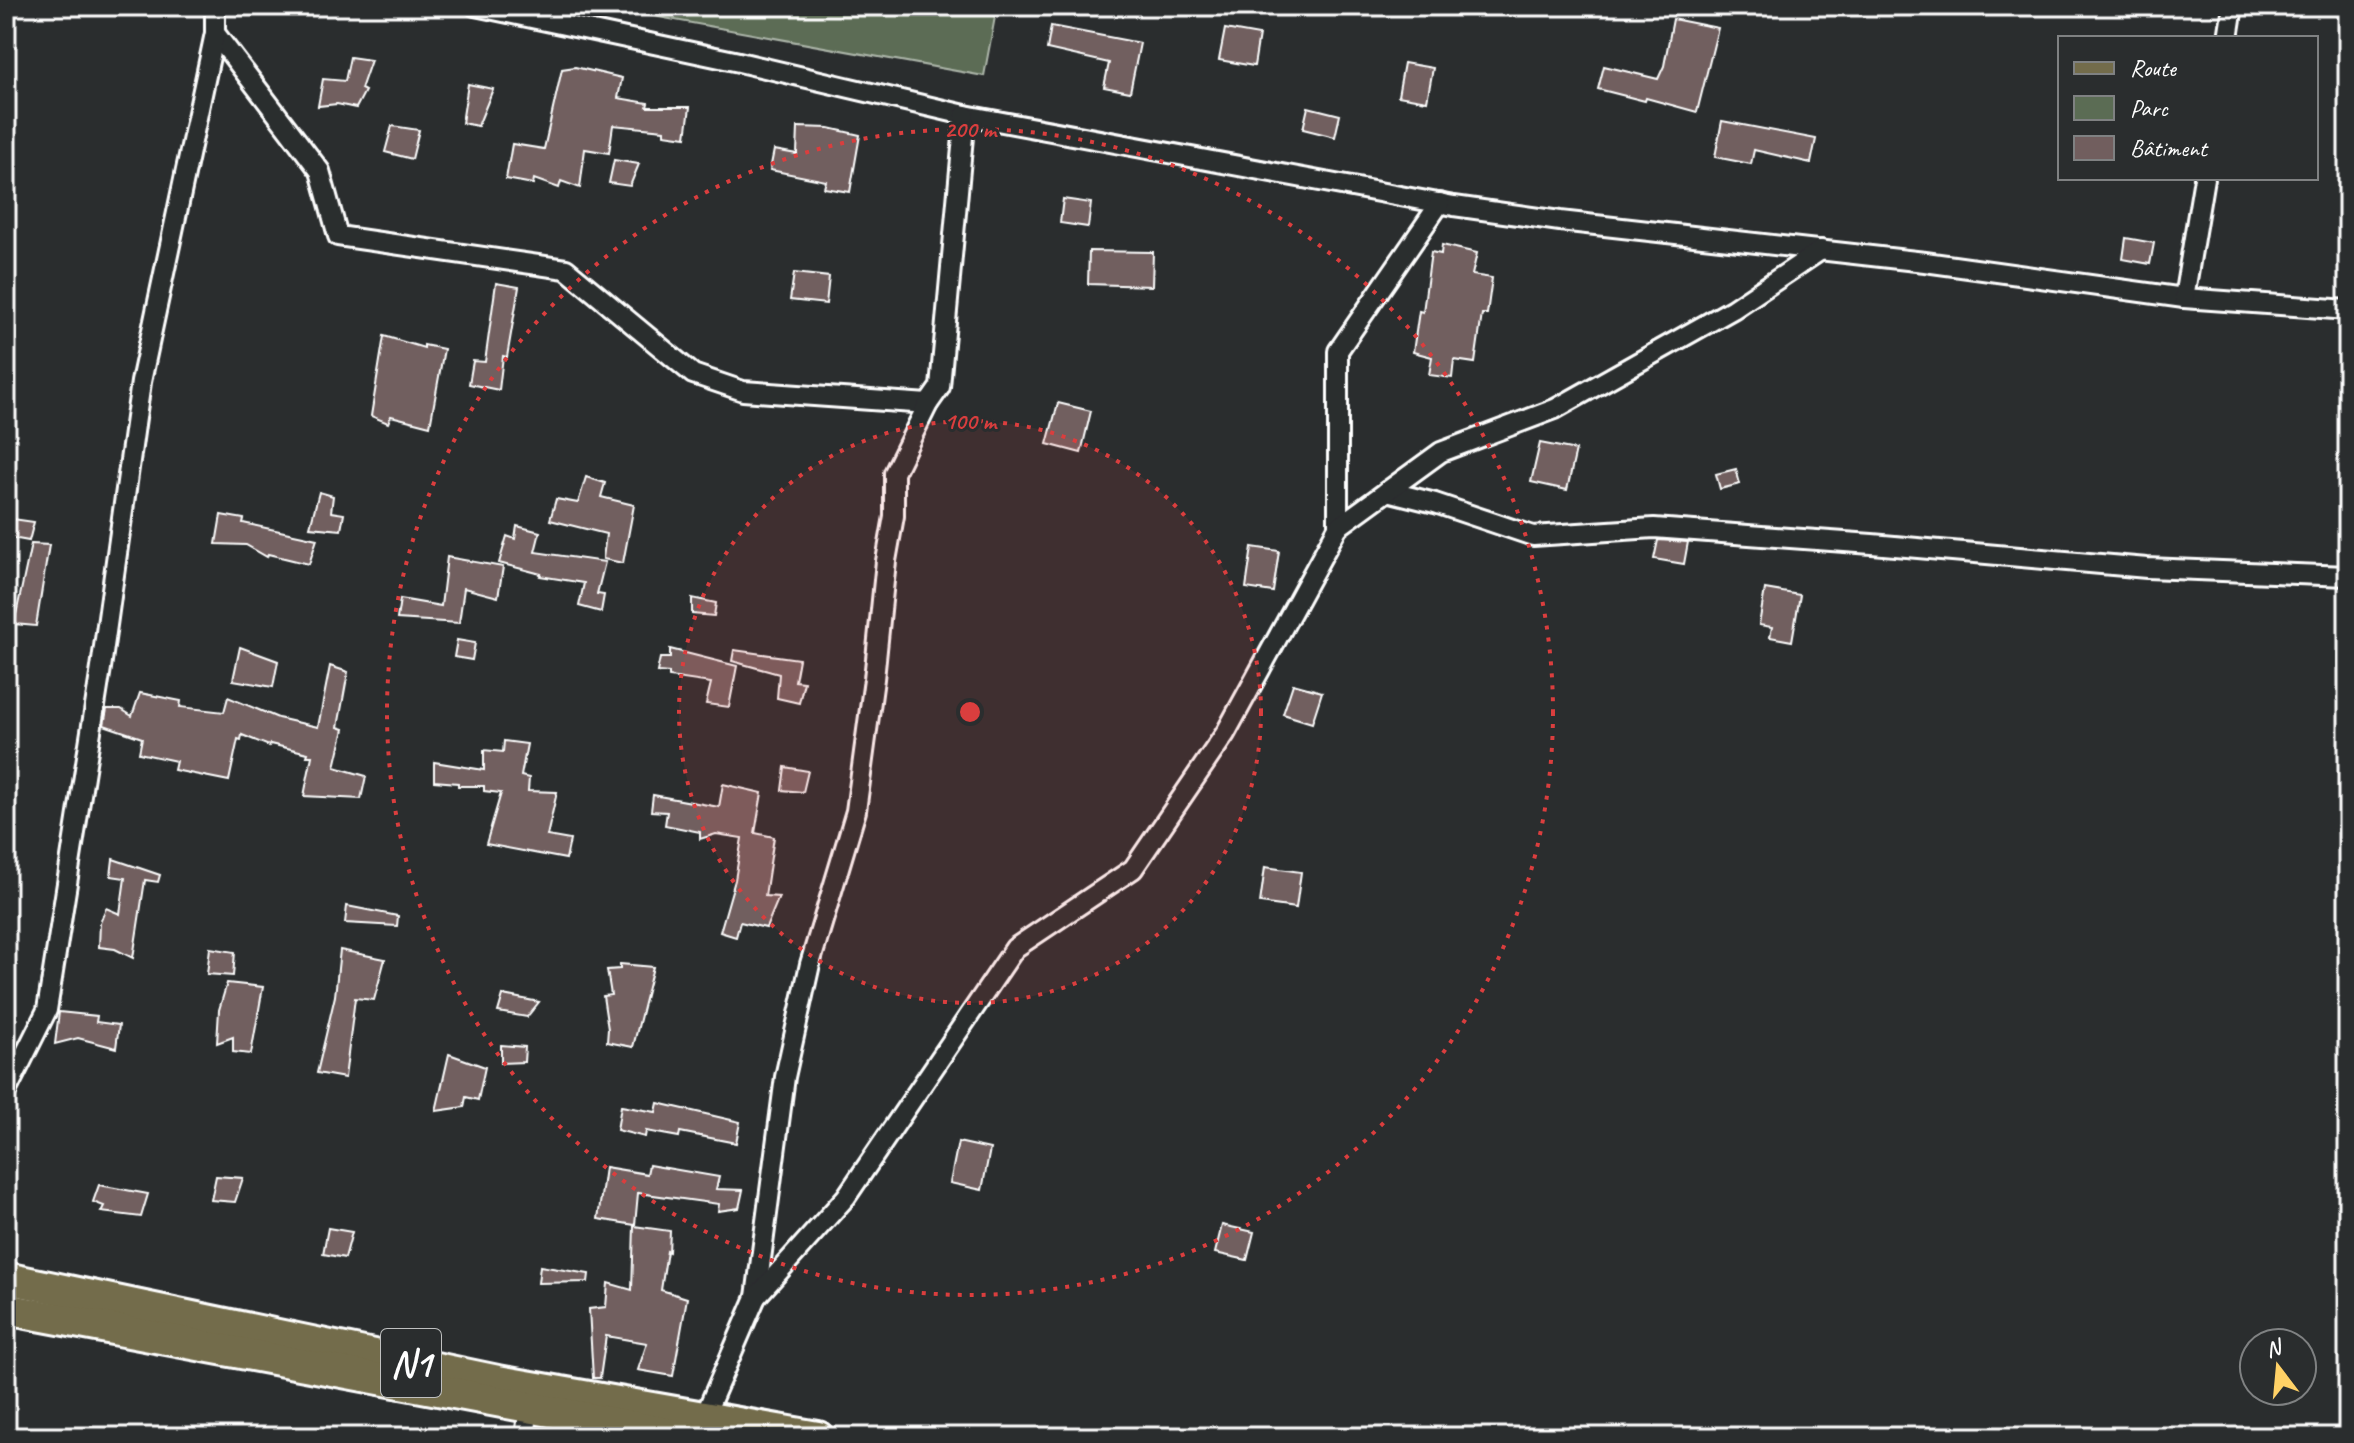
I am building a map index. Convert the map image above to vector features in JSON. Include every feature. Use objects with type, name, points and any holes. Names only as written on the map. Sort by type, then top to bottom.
[{"type":"main road","name":"N1","points":[[6,1278],[212,1334],[529,1407],[818,1437]]},
{"type":"main road","name":"N1","points":[[6,1309],[212,1334],[498,1381],[697,1426]]},
{"type":"street","points":[[6,1092],[47,1010],[101,668],[141,382],[215,33],[215,6]]},
{"type":"street","points":[[475,6],[739,62],[965,115],[1440,203],[1560,221],[1940,264],[2184,298],[2348,310]]},
{"type":"street","points":[[2228,36],[2233,6]]},
{"type":"street","points":[[215,33],[320,171],[338,236],[566,269],[693,374],[743,391],[928,404]]},
{"type":"street","points":[[697,1426],[756,1297],[785,1077],[810,964],[856,811],[894,516],[894,473],[928,404],[940,387],[965,115]]},
{"type":"street","points":[[2184,298],[2204,180]]},
{"type":"street","points":[[1338,527],[1338,351],[1440,203]]},
{"type":"street","points":[[756,1297],[846,1197],[1015,948],[1133,869],[1225,734],[1338,527],[1441,452],[1555,409],[1733,309],[1821,250]]},
{"type":"street","points":[[1387,491],[1435,503],[1533,536],[1654,528],[2147,568],[2348,576]]},
{"type":"street","points":[[525,1437],[529,1407]]},
{"type":"green space","points":[[598,6],[997,6],[984,76]]},
{"type":"building","points":[[1673,19],[1718,28],[1697,112],[1598,89],[1604,66],[1658,79],[1664,66]]},
{"type":"building","points":[[1051,26],[1140,43],[1130,92],[1104,87],[1109,63],[1047,49]]},
{"type":"building","points":[[1225,29],[1259,35],[1254,66],[1219,60]]},
{"type":"building","points":[[350,57],[371,60],[361,89],[365,91],[356,108],[337,104],[318,106],[323,79],[345,81]]},
{"type":"building","points":[[1404,63],[1433,68],[1427,101],[1398,96]]},
{"type":"building","points":[[575,67],[622,78],[618,98],[648,103],[647,107],[690,107],[686,137],[664,134],[664,130],[613,125],[609,153],[585,149],[580,188],[561,181],[559,188],[534,179],[533,184],[506,179],[512,144],[544,149],[562,69]]},
{"type":"building","points":[[468,84],[493,89],[478,126],[462,123]]},
{"type":"building","points":[[1308,107],[1340,115],[1335,137],[1303,129]]},
{"type":"building","points":[[1722,121],[1816,139],[1811,163],[1754,150],[1751,164],[1715,157]]},
{"type":"building","points":[[392,126],[419,130],[412,159],[385,152]]},
{"type":"building","points":[[798,127],[829,128],[860,135],[850,192],[824,188],[826,181],[770,170],[774,150],[797,154]]},
{"type":"building","points":[[614,160],[639,164],[630,186],[609,183]]},
{"type":"building","points":[[1063,199],[1091,203],[1088,227],[1060,223]]},
{"type":"building","points":[[2126,238],[2154,243],[2150,264],[2123,259]]},
{"type":"building","points":[[1442,245],[1477,253],[1472,275],[1492,278],[1487,314],[1482,314],[1475,363],[1454,360],[1452,378],[1429,375],[1432,357],[1413,352],[1419,311],[1423,312],[1431,252],[1441,254]]},
{"type":"building","points":[[1089,251],[1153,252],[1152,286],[1088,284]]},
{"type":"building","points":[[794,273],[829,277],[826,304],[790,300]]},
{"type":"building","points":[[496,283],[519,287],[507,357],[503,356],[499,390],[469,384],[473,361],[485,362]]},
{"type":"building","points":[[384,336],[424,348],[424,345],[444,349],[430,426],[391,416],[388,423],[371,416]]},
{"type":"building","points":[[1058,403],[1091,411],[1081,453],[1047,444]]},
{"type":"building","points":[[1540,443],[1576,450],[1567,490],[1531,482]]},
{"type":"building","points":[[1736,469],[1740,484],[1720,489],[1716,474]]},
{"type":"building","points":[[586,477],[605,483],[601,497],[634,505],[623,563],[603,559],[606,534],[550,520],[556,499],[578,503]]},
{"type":"building","points":[[319,492],[333,496],[331,512],[344,514],[341,530],[310,527]]},
{"type":"building","points":[[221,515],[244,519],[243,523],[317,539],[309,564],[268,554],[267,557],[246,545],[216,544]]},
{"type":"building","points":[[6,518],[34,522],[29,541],[6,537]]},
{"type":"building","points":[[517,526],[540,532],[535,552],[605,562],[597,594],[604,595],[601,612],[579,606],[584,583],[540,576],[499,563],[507,536],[515,539]]},
{"type":"building","points":[[1658,540],[1688,542],[1684,564],[1654,559]]},
{"type":"building","points":[[31,544],[49,545],[36,626],[14,624]]},
{"type":"building","points":[[1252,547],[1279,551],[1273,592],[1246,588]]},
{"type":"building","points":[[447,557],[503,567],[498,597],[464,588],[459,623],[397,619],[400,599],[441,606]]},
{"type":"building","points":[[1765,589],[1800,595],[1792,641],[1770,637],[1772,627],[1759,625]]},
{"type":"building","points":[[692,598],[716,603],[714,616],[692,614]]},
{"type":"building","points":[[457,640],[475,643],[472,660],[454,657]]},
{"type":"building","points":[[240,647],[278,661],[273,687],[233,680]]},
{"type":"building","points":[[670,649],[737,666],[729,707],[706,704],[711,683],[669,677],[669,673],[657,672],[660,658],[670,658]]},
{"type":"building","points":[[734,650],[799,659],[795,681],[804,682],[799,703],[777,698],[779,674],[732,661]]},
{"type":"building","points":[[330,666],[348,672],[338,727],[344,729],[335,767],[366,776],[361,799],[304,796],[312,756],[307,756],[308,753],[269,746],[242,735],[241,740],[238,739],[229,781],[174,770],[176,761],[139,753],[142,738],[104,725],[107,709],[121,709],[132,716],[140,693],[181,701],[180,707],[224,712],[228,697],[278,718],[318,727]]},
{"type":"building","points":[[1293,684],[1322,692],[1312,723],[1283,714]]},
{"type":"building","points":[[504,741],[527,744],[521,776],[529,778],[528,791],[557,792],[547,836],[570,840],[566,859],[486,844],[501,793],[484,791],[484,786],[458,786],[458,783],[434,781],[434,762],[484,770],[484,750],[503,752]]},
{"type":"building","points":[[785,767],[808,771],[803,792],[782,790]]},
{"type":"building","points":[[723,784],[762,793],[755,833],[774,837],[765,896],[779,897],[766,928],[740,922],[736,937],[720,932],[735,880],[742,838],[716,834],[700,839],[700,832],[665,825],[667,812],[651,811],[653,795],[719,807]]},
{"type":"building","points":[[113,859],[160,875],[158,882],[145,880],[133,958],[115,949],[99,947],[100,923],[106,908],[120,914],[125,878],[111,876]]},
{"type":"building","points":[[1265,867],[1301,872],[1296,908],[1260,903]]},
{"type":"building","points":[[347,906],[398,916],[397,926],[345,923]]},
{"type":"building","points":[[210,948],[235,952],[233,976],[207,974]]},
{"type":"building","points":[[340,950],[385,959],[374,1000],[355,998],[345,1078],[317,1073],[335,996]]},
{"type":"building","points":[[620,964],[653,967],[633,1047],[607,1042],[603,996],[611,995],[607,970],[620,969]]},
{"type":"building","points":[[227,983],[263,987],[251,1054],[233,1052],[233,1037],[217,1043],[219,1010]]},
{"type":"building","points":[[503,995],[539,1002],[527,1017],[498,1012]]},
{"type":"building","points":[[59,1012],[97,1016],[96,1022],[119,1025],[116,1048],[78,1038],[55,1044]]},
{"type":"building","points":[[501,1045],[525,1047],[524,1062],[501,1063]]},
{"type":"building","points":[[449,1054],[485,1067],[478,1100],[466,1097],[464,1107],[436,1111]]},
{"type":"building","points":[[658,1103],[740,1122],[736,1143],[680,1132],[679,1137],[646,1131],[645,1137],[617,1130],[621,1106],[656,1112]]},
{"type":"building","points":[[958,1142],[990,1149],[982,1190],[950,1183]]},
{"type":"building","points":[[649,1165],[719,1177],[716,1189],[743,1190],[739,1208],[718,1211],[719,1204],[638,1193],[635,1225],[598,1219],[605,1167],[647,1174]]},
{"type":"building","points":[[216,1176],[243,1178],[235,1202],[211,1200]]},
{"type":"building","points":[[99,1185],[148,1194],[141,1217],[101,1212],[104,1206],[93,1202]]},
{"type":"building","points":[[1222,1225],[1254,1232],[1247,1260],[1215,1253]]},
{"type":"building","points":[[634,1226],[670,1231],[661,1290],[687,1298],[673,1376],[638,1370],[647,1343],[606,1336],[600,1378],[593,1378],[589,1309],[606,1307],[608,1283],[632,1290]]},
{"type":"building","points":[[328,1228],[352,1232],[345,1258],[323,1254]]},
{"type":"building","points":[[540,1266],[589,1274],[588,1282],[538,1283]]}]
